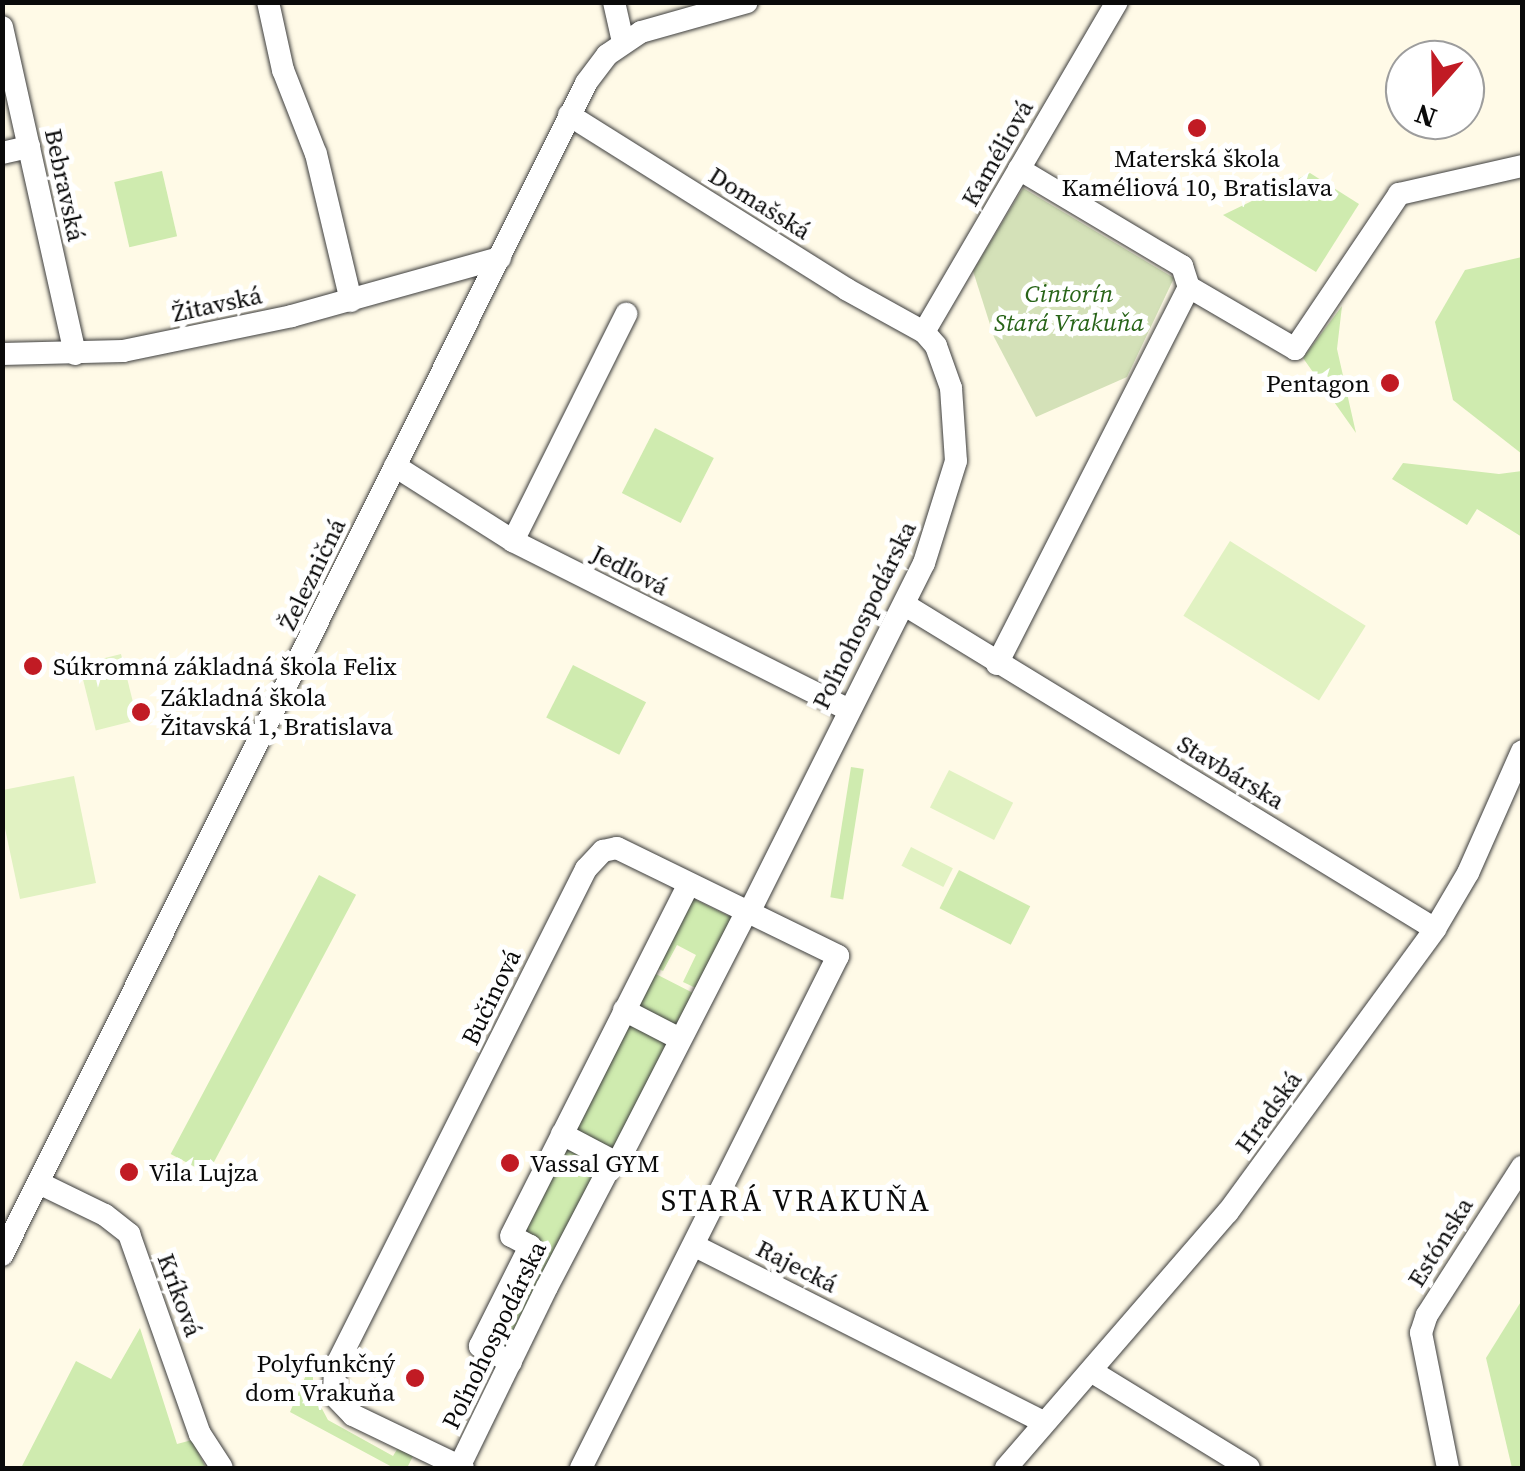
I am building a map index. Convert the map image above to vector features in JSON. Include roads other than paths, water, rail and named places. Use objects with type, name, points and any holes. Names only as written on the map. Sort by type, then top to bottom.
[{"type":"street","points":[[268,2],[284,70],[316,154],[350,301]]},
{"type":"street","points":[[614,2],[624,42]]},
{"type":"street","name":"Železničná","points":[[2,1254],[593,71],[624,42],[650,28],[747,2]]},
{"type":"street","name":"Kaméliová","points":[[924,332],[1117,2]]},
{"type":"street","name":"Bebravská","points":[[2,28],[75,354]]},
{"type":"street","name":"Domašská","points":[[569,115],[830,279],[924,332]]},
{"type":"street","points":[[2,153],[29,147]]},
{"type":"street","points":[[1019,169],[1182,266],[1189,288],[1295,349],[1399,194],[1522,166]]},
{"type":"street","name":"Žitavská","points":[[2,354],[75,354],[138,348],[350,301],[438,272],[500,258]]},
{"type":"street","points":[[438,272],[457,281],[465,290],[462,334]]},
{"type":"street","points":[[997,664],[1189,288]]},
{"type":"street","points":[[513,542],[626,314]]},
{"type":"street","name":"Poľnohospodárska","points":[[451,1463],[511,1362],[612,1161],[620,1158],[746,916],[905,604],[939,524],[958,441],[951,388],[936,346],[924,332]]},
{"type":"street","name":"Jedľová","points":[[395,466],[513,542],[849,710]]},
{"type":"street","name":"Stavbárska","points":[[905,604],[997,664],[1435,929]]},
{"type":"street","name":"Hradská","points":[[1006,1468],[1228,1212],[1435,929],[1468,873],[1522,751]]},
{"type":"street","name":"Bučinová","points":[[451,1463],[354,1415],[334,1395],[336,1368],[359,1314],[595,858],[608,849],[623,849],[746,916]]},
{"type":"street","points":[[511,1362],[480,1346],[530,1246],[511,1236],[685,892]]},
{"type":"street","points":[[581,1468],[696,1246],[838,956],[746,916]]},
{"type":"street","points":[[624,1010],[680,1039]]},
{"type":"street","points":[[562,1134],[612,1161]]},
{"type":"street","name":"Estónska","points":[[1448,1468],[1421,1332],[1426,1315],[1522,1168]]},
{"type":"street","name":"Kríková","points":[[38,1183],[105,1215],[129,1234],[200,1434],[222,1468]]},
{"type":"street","points":[[2,1199],[24,1210]]},
{"type":"street","name":"Rajecká","points":[[696,1246],[1044,1422]]},
{"type":"street","points":[[516,1272],[548,1287]]},
{"type":"street","points":[[1091,1370],[1249,1468]]},
{"type":"place","name":"Materská škola Kaméliová 10, Bratislava","points":[[1197,128]]},
{"type":"place","name":"Pentagon","points":[[1390,383]]},
{"type":"place","name":"Súkromná základná škola Felix","points":[[33,666]]},
{"type":"place","name":"Základná škola Žitavská 1, Bratislava","points":[[141,712]]},
{"type":"place","name":"Vassal GYM","points":[[510,1163]]},
{"type":"place","name":"Vila Lujza","points":[[129,1172]]},
{"type":"place","name":"Polyfunkčný dom Vrakuňa","points":[[415,1378]]},
{"type":"district","name":"STARÁ VRAKUŇA","points":[[796,1201]]},
{"type":"park label","name":"Cintorín Stará Vrakuňa","points":[[1069,308]]}]
